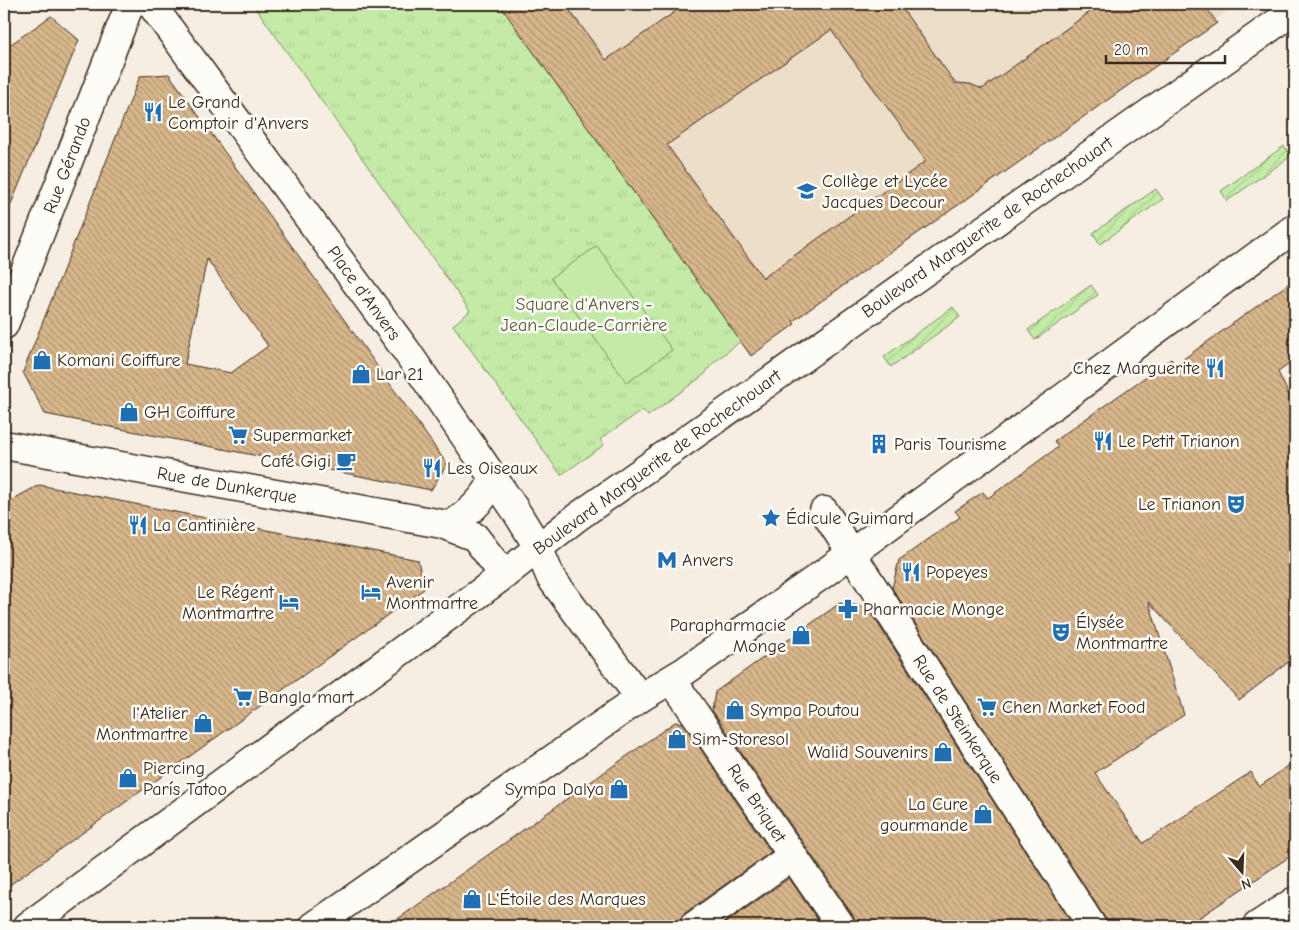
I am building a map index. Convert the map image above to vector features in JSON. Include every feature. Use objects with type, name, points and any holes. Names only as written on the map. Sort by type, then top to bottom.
[{"type":"street","name":"Rue Gérando","points":[[4,326],[130,4]]},
{"type":"street","name":"Place d'Anvers","points":[[151,4],[405,349],[494,478],[538,547],[551,578],[640,698]]},
{"type":"street","name":"Boulevard Marguerite de Rochechouart","points":[[28,926],[712,420],[1295,10]]},
{"type":"street","points":[[314,926],[640,698],[672,680],[851,554],[881,529],[1295,228]]},
{"type":"street","name":"Rue de Dunkerque","points":[[4,445],[450,526],[475,537],[504,575]]},
{"type":"street","points":[[450,526],[464,517],[482,499],[494,478]]},
{"type":"street","name":"Rue de Steinkerque","points":[[824,512],[1092,926]]},
{"type":"street","name":"Rue Briquet","points":[[672,680],[841,926]]},
{"type":"street","points":[[694,926],[792,856]]},
{"type":"street","points":[[1257,926],[1295,901]]},
{"type":"shaded area","name":"Collège et Lycée Jacques Decour","points":[[499,4],[1238,4],[1215,20],[1217,23],[1173,55],[1171,52],[1027,157],[1026,155],[1000,174],[1002,176],[958,207],[956,205],[794,321],[795,324],[751,356]]},
{"type":"green space","name":"Square d'Anvers - Jean-Claude-Carrière","points":[[253,4],[501,4],[741,341],[712,364],[705,374],[648,416],[643,410],[600,439],[604,445],[561,475],[453,325],[470,311]]},
{"type":"green space","points":[[1284,146],[1291,156],[1227,201],[1221,191]]},
{"type":"green space","points":[[1156,189],[1163,199],[1100,244],[1093,233]]},
{"type":"green space","points":[[597,246],[672,350],[627,383],[551,278]]},
{"type":"green space","points":[[1091,285],[1098,295],[1035,340],[1028,330]]},
{"type":"green space","points":[[953,307],[960,317],[891,367],[884,357]]},
{"type":"building","name":"Collège et Lycée Jacques Decour","points":[[499,4],[565,4],[606,60],[686,4],[899,4],[955,83],[970,84],[982,89],[1101,4],[1204,4],[1217,23],[793,321],[795,324],[751,356]],"holes":[[[831,30],[926,161],[763,278],[667,145]]]},
{"type":"building","points":[[51,16],[79,40],[4,221],[4,49]]},
{"type":"building","points":[[169,74],[447,464],[431,490],[45,414],[23,372],[140,76]],"holes":[[[207,259],[268,346],[231,373],[185,364]]]},
{"type":"building","points":[[1295,279],[1295,360],[1278,372],[1295,408],[1295,657],[1239,700],[1149,602],[1184,715],[1095,773],[1143,843],[1251,772],[1259,787],[1295,761],[1295,853],[1187,926],[1107,926],[1105,918],[892,588],[899,560],[960,517],[955,511],[983,492],[988,498],[1058,447],[1054,441],[1171,359],[1175,365]]},
{"type":"building","points":[[39,485],[418,560],[424,589],[4,889],[4,504]]},
{"type":"building","points":[[840,603],[867,607],[1074,926],[856,926],[854,917],[712,710],[715,692]]},
{"type":"building","points":[[675,722],[683,723],[771,852],[685,913],[680,919],[679,926],[388,926]]},
{"type":"building","points":[[789,878],[822,926],[721,926]]},
{"type":"place","name":"Le Grand Comptoir d'Anvers","points":[[153,112]]},
{"type":"place","name":"Collège et Lycée Jacques Decour","points":[[807,191]]},
{"type":"place","name":"Komani Coiffure","points":[[42,360]]},
{"type":"place","name":"Chez Marguerite","points":[[1215,368]]},
{"type":"place","name":"Lar 21","points":[[361,374]]},
{"type":"place","name":"GH Coiffure","points":[[129,412]]},
{"type":"place","name":"Supermarket","points":[[238,435]]},
{"type":"place","name":"Le Petit Trianon","points":[[1103,441]]},
{"type":"place","name":"Paris Tourisme","points":[[879,444]]},
{"type":"place","name":"Café Gigi","points":[[346,461]]},
{"type":"place","name":"Les Oiseaux","points":[[432,468]]},
{"type":"place","name":"Le Trianon","points":[[1236,504]]},
{"type":"place","name":"Édicule Guimard","points":[[771,518]]},
{"type":"place","name":"La Cantinière","points":[[138,525]]},
{"type":"place","name":"Anvers","points":[[667,560]]},
{"type":"place","name":"Popeyes","points":[[911,572]]},
{"type":"place","name":"Avenir Montmartre","points":[[371,592]]},
{"type":"place","name":"Le Régent Montmartre","points":[[289,602]]},
{"type":"place","name":"Pharmacie Monge","points":[[848,609]]},
{"type":"place","name":"Élysée Montmartre","points":[[1061,632]]},
{"type":"place","name":"Parapharmacie Monge","points":[[801,635]]},
{"type":"place","name":"Bangla mart","points":[[243,697]]},
{"type":"place","name":"Chen Market Food","points":[[987,707]]},
{"type":"place","name":"Sympa Poutou","points":[[735,710]]},
{"type":"place","name":"l'Atelier Montmartre","points":[[203,723]]},
{"type":"place","name":"Sim-Storesol","points":[[677,739]]},
{"type":"place","name":"Walid Souvenirs","points":[[943,752]]},
{"type":"place","name":"Piercing París Tatoo","points":[[128,778]]},
{"type":"place","name":"Sympa Dalya","points":[[619,789]]},
{"type":"place","name":"La Cure gourmande","points":[[983,814]]},
{"type":"place","name":"L'Étoile des Marques","points":[[472,899]]}]
